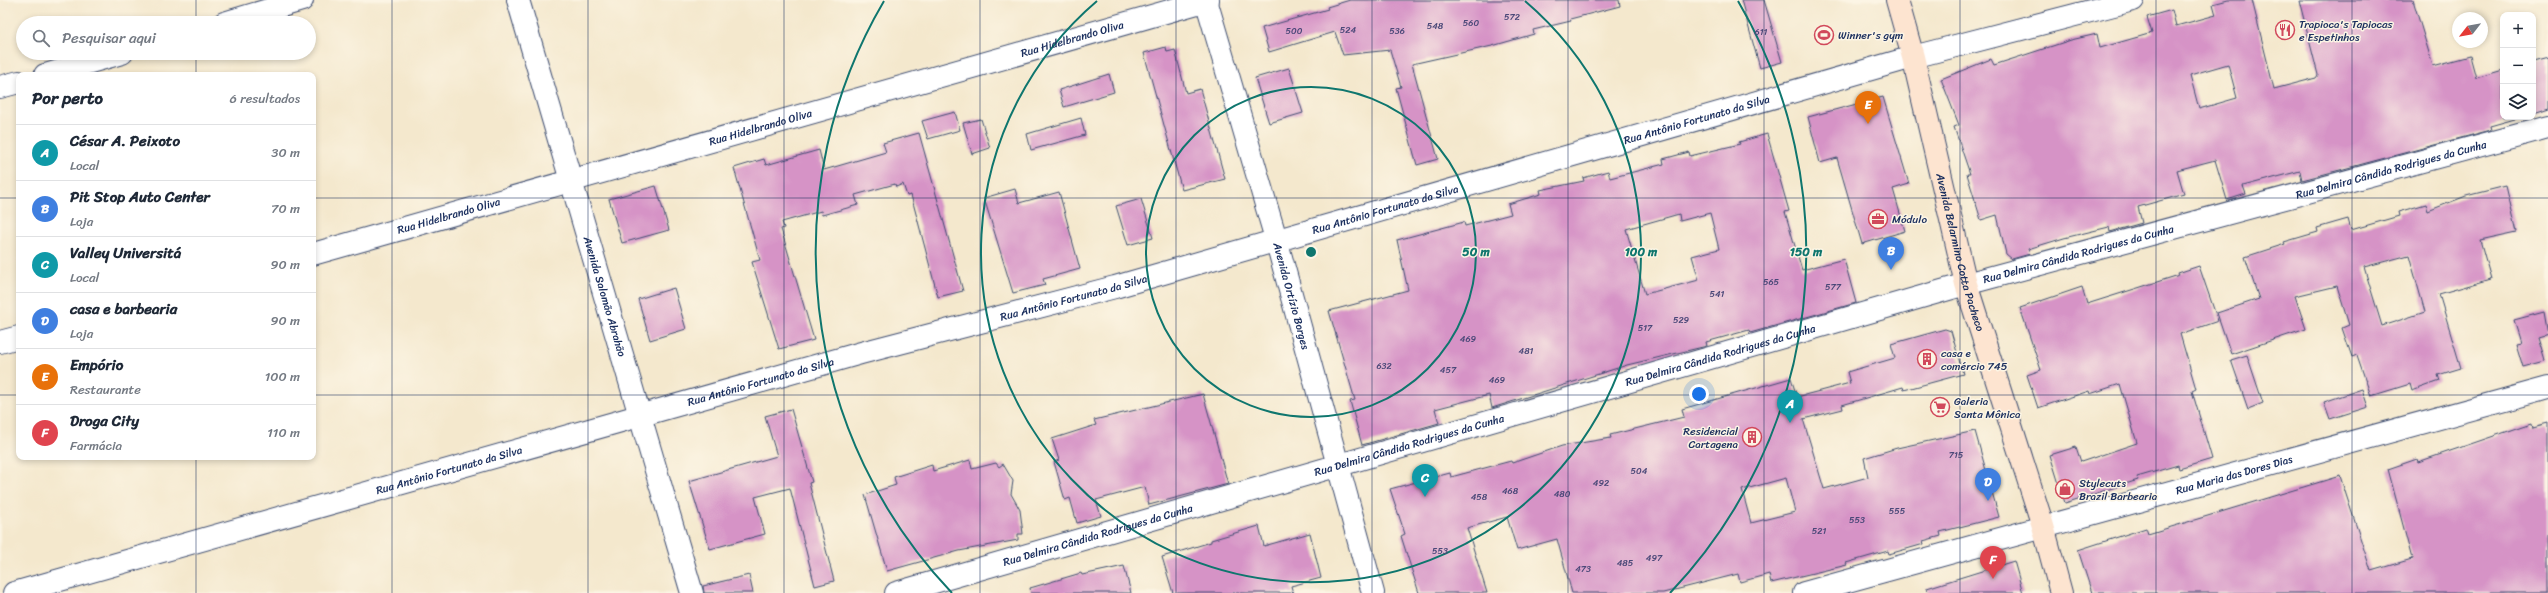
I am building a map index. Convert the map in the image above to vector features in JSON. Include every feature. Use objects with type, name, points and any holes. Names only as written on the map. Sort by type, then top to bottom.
[{"type":"street","points":[[248,16],[302,0]]},
{"type":"street","name":"Avenida Salomão Abrahão","points":[[518,0],[569,181],[641,414],[692,593]]},
{"type":"street","name":"Rua Hidelbrando Oliva","points":[[316,253],[1207,0]]},
{"type":"street","name":"Avenida Ortízio Borges","points":[[1207,0],[1276,239],[1336,467],[1373,593]]},
{"type":"street","name":"Avenida Belarmino Cotta Pacheco","points":[[1897,0],[1914,57],[1966,284],[2043,526],[2061,593]]},
{"type":"street","name":"Rua Antônio Fortunato da Silva","points":[[14,593],[641,414],[861,353],[1115,287],[1276,239],[1914,57],[2133,0]]},
{"type":"street","points":[[55,72],[97,60]]},
{"type":"street","points":[[0,87],[16,83]]},
{"type":"street","name":"Rua Delmira Cândida Rodrigues da Cunha","points":[[896,593],[1966,284],[2548,127]]},
{"type":"street","points":[[0,342],[16,338]]},
{"type":"street","name":"Rua Maria das Dores Dias","points":[[1804,593],[2548,388]]},
{"type":"building","points":[[1350,0],[1619,0],[1620,6],[1570,19],[1571,21],[1533,30],[1534,34],[1492,46],[1412,64],[1438,159],[1417,165],[1396,88],[1401,87],[1390,50],[1343,55],[1335,32],[1269,52],[1262,28],[1328,9],[1327,7]]},
{"type":"building","points":[[1741,0],[1764,0],[1782,62],[1760,68]]},
{"type":"building","points":[[2228,0],[2252,0],[2274,89],[2316,78],[2318,75],[2299,0],[2413,0],[2433,66],[2470,56],[2476,78],[2500,71],[2500,120],[2511,120],[2490,126],[2491,130],[2302,180],[2300,171],[2243,186],[2246,194],[2227,200],[2215,160],[2177,170],[2184,194],[2138,207],[2142,223],[2110,232],[2109,227],[2064,238],[2028,249],[2030,254],[2012,259],[2006,254],[1997,215],[1981,220],[1967,174],[1970,174],[1954,127],[1959,125],[1941,79],[1991,59],[1994,65],[2071,40],[2097,34],[2100,48],[2152,33],[2147,17],[2172,10],[2176,26],[2216,15],[2213,4]],"holes":[[[2228,64],[2237,98],[2199,109],[2190,75]]]},
{"type":"building","points":[[1166,47],[1167,52],[1175,50],[1186,93],[1200,89],[1225,179],[1182,190],[1144,53]]},
{"type":"building","points":[[2548,57],[2548,109],[2536,113],[2536,84],[2536,60]]},
{"type":"building","points":[[1289,68],[1303,113],[1269,123],[1255,78]]},
{"type":"building","points":[[1109,74],[1114,92],[1064,107],[1059,90]]},
{"type":"building","points":[[1883,97],[1909,184],[1893,189],[1905,231],[1862,244],[1837,158],[1820,163],[1808,117]]},
{"type":"building","points":[[955,112],[960,130],[928,139],[922,121]]},
{"type":"building","points":[[1081,118],[1085,135],[1031,150],[1027,134]]},
{"type":"building","points":[[981,119],[990,148],[972,154],[963,123]]},
{"type":"building","points":[[919,133],[963,291],[938,297],[911,195],[907,196],[903,184],[896,187],[895,184],[855,195],[858,205],[822,215],[821,211],[782,222],[784,228],[781,229],[814,340],[779,349],[752,262],[760,260],[734,168],[764,159],[766,165],[819,150],[824,170],[886,152],[883,143]]},
{"type":"building","points":[[1767,134],[1789,211],[1785,212],[1802,270],[1844,259],[1856,303],[1750,333],[1749,330],[1706,342],[1707,346],[1627,365],[1492,408],[1489,395],[1435,409],[1439,423],[1362,445],[1350,401],[1355,400],[1329,311],[1408,290],[1397,240],[1464,222],[1465,226],[1511,214],[1508,204],[1541,194],[1540,190],[1584,181],[1583,178],[1608,171],[1610,178],[1664,164],[1663,159],[1689,152],[1690,156],[1740,144],[1739,142]],"holes":[[[1710,213],[1719,249],[1692,256],[1699,280],[1645,294],[1626,229],[1679,214],[1680,221]]]},
{"type":"building","points":[[656,186],[669,230],[622,243],[609,199]]},
{"type":"building","points":[[2506,186],[2517,232],[2480,240],[2491,279],[2439,294],[2461,368],[2438,375],[2440,381],[2412,391],[2410,384],[2371,396],[2357,355],[2352,357],[2342,328],[2349,325],[2337,286],[2295,296],[2306,329],[2231,354],[2217,313],[2259,299],[2245,257],[2285,244],[2284,242],[2318,232],[2317,228],[2348,219],[2351,230],[2399,216],[2398,212],[2426,204],[2428,211],[2466,196]],"holes":[[[2409,255],[2425,312],[2382,326],[2364,267]]]},
{"type":"building","points":[[1015,189],[1019,203],[1059,192],[1080,269],[1043,279],[1045,285],[1013,293],[984,198]]},
{"type":"building","points":[[1141,199],[1153,238],[1128,245],[1116,206]]},
{"type":"building","points":[[2199,266],[2218,321],[2180,334],[2196,389],[2192,391],[2212,459],[2179,469],[2178,465],[2137,477],[2138,480],[2065,503],[2050,455],[2076,447],[2081,462],[2137,443],[2120,384],[2090,394],[2089,391],[2038,408],[2027,375],[2041,370],[2020,308],[2082,287],[2087,304],[2179,275],[2178,273]]},
{"type":"building","points":[[674,288],[686,329],[650,340],[638,299]]},
{"type":"building","points":[[2544,312],[2548,335],[2538,338],[2545,361],[2523,367],[2516,344],[2521,343],[2514,320]]},
{"type":"building","points":[[1945,329],[1951,331],[1963,374],[1904,390],[1903,387],[1842,405],[1843,409],[1803,419],[1824,489],[1868,477],[1864,458],[1897,448],[1975,431],[1999,517],[1940,532],[1941,536],[1923,541],[1924,544],[1889,554],[1888,551],[1846,563],[1847,565],[1771,583],[1769,574],[1740,582],[1738,574],[1663,593],[1572,593],[1557,539],[1517,550],[1507,517],[1467,528],[1487,593],[1419,593],[1401,536],[1405,534],[1390,489],[1450,473],[1451,477],[1511,461],[1512,463],[1562,446],[1611,438],[1610,435],[1684,417],[1682,409],[1791,378],[1797,397],[1850,383],[1847,372],[1895,358],[1891,344]],"holes":[[[1786,478],[1795,512],[1751,523],[1742,490]]]},
{"type":"building","points":[[2247,355],[2263,403],[2248,409],[2231,360]]},
{"type":"building","points":[[2362,389],[2368,407],[2330,419],[2324,402]]},
{"type":"building","points":[[1203,394],[1228,484],[1149,505],[1145,487],[1096,500],[1101,516],[1077,523],[1070,498],[1065,500],[1054,462],[1059,460],[1052,439],[1096,425],[1094,420]]},
{"type":"building","points":[[791,409],[812,482],[809,483],[834,581],[815,586],[790,488],[755,497],[765,534],[710,549],[689,481],[777,456],[765,416]]},
{"type":"building","points":[[2532,423],[2533,428],[2548,424],[2548,593],[2092,593],[2078,550],[2146,528],[2148,534],[2340,476],[2371,571],[2412,559],[2388,469],[2417,459],[2418,462]]},
{"type":"building","points":[[970,460],[972,469],[996,463],[999,467],[1003,464],[1013,481],[1011,494],[1020,510],[1023,534],[1018,534],[1018,540],[959,551],[887,571],[865,495],[896,485],[894,477],[932,465],[933,471]]},
{"type":"building","points":[[1259,526],[1264,546],[1310,533],[1321,578],[1291,586],[1293,593],[1173,593],[1162,557],[1211,542],[1211,540]]},
{"type":"building","points":[[2014,561],[2023,593],[1928,593],[1927,588]]},
{"type":"building","points":[[1124,566],[1131,593],[1031,593],[1030,588],[1081,573],[1082,575]]},
{"type":"building","points":[[749,575],[753,593],[704,593],[703,586]]},
{"type":"place","name":"Trapioca's Tapiocas e Espetinhos","points":[[2285,30]]},
{"type":"place","name":"Winner's gym","points":[[1824,35]]},
{"type":"place","name":"Empório","points":[[1868,124]]},
{"type":"place","name":"Módulo","points":[[1878,219]]},
{"type":"place","name":"Pit Stop Auto Center","points":[[1891,270]]},
{"type":"place","name":"casa e comércio 745","points":[[1927,359]]},
{"type":"place","name":"Galeria Santa Mônica","points":[[1940,407]]},
{"type":"place","name":"César A. Peixoto","points":[[1790,423]]},
{"type":"place","name":"Residencial Cartagena","points":[[1752,437]]},
{"type":"place","name":"Stylecuts Brazil Barbearia","points":[[2065,489]]},
{"type":"place","name":"Valley Universitá","points":[[1425,497]]},
{"type":"place","name":"casa e barbearia","points":[[1988,501]]},
{"type":"place","name":"Droga City","points":[[1993,579]]}]
